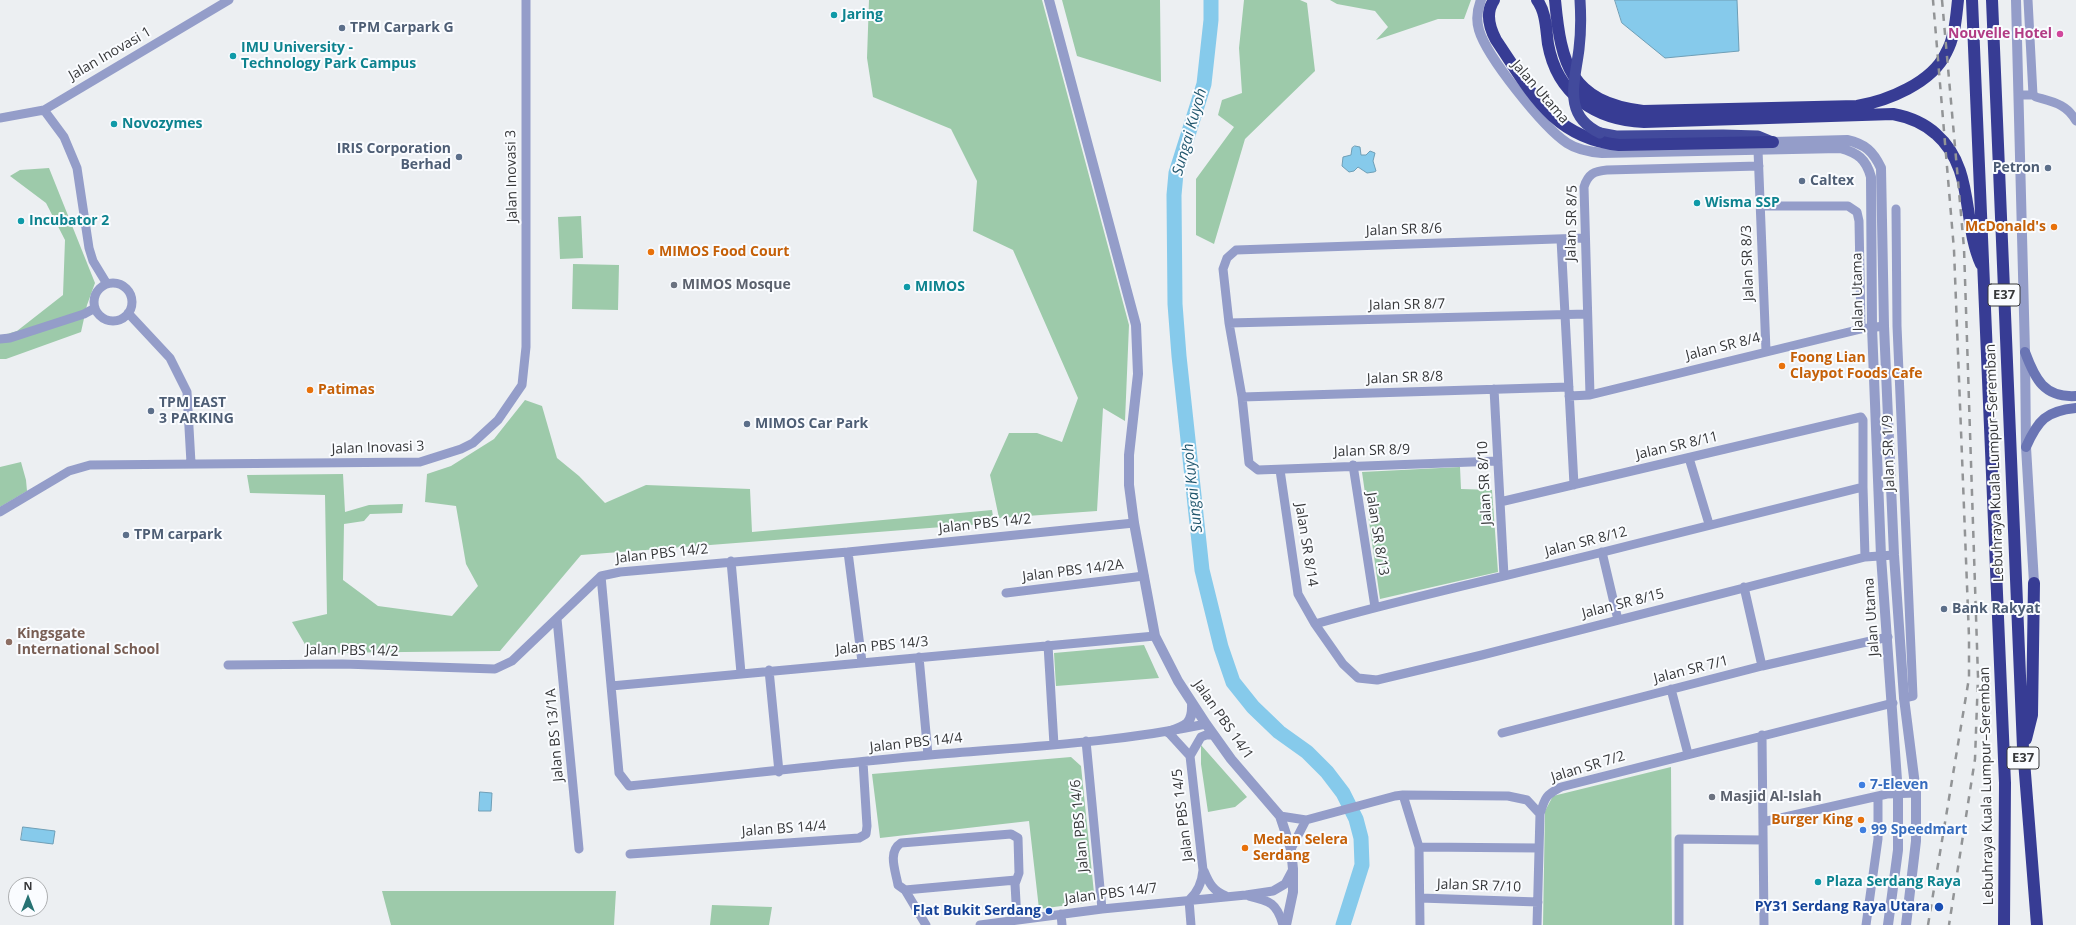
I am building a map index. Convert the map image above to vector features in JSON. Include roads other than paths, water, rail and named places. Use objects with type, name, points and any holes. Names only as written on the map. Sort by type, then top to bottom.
[{"type":"highway","points":[[1494,0],[1490,10],[1489,19],[1490,28],[1496,40],[1541,104],[1559,122],[1578,134],[1601,143],[1619,145],[1773,142]]},
{"type":"highway","points":[[1537,0],[1542,9],[1554,66],[1564,85],[1587,105],[1611,117],[1627,121],[1648,122],[1893,114],[1909,118],[1926,126],[1944,142],[1958,165],[1963,181],[1973,243],[1984,273]]},
{"type":"highway","points":[[1548,0],[1557,25]]},
{"type":"highway","points":[[1555,0],[1557,25],[1562,52],[1571,73],[1578,83],[1597,98],[1616,106],[1643,111],[1857,106],[1887,98],[1919,81],[1937,66],[1946,55],[1953,36],[1958,0]]},
{"type":"highway","points":[[1580,0],[1580,35],[1573,98],[1576,110],[1593,130],[1616,136],[1723,134],[1758,136],[1773,142]]},
{"type":"highway","name":"Lebuhraya Kuala Lumpur–Seremban","points":[[1972,0],[2005,783],[2004,925]]},
{"type":"highway","name":"Lebuhraya Kuala Lumpur–Seremban","points":[[1992,0],[2023,748],[2037,925]]},
{"type":"highway","points":[[2023,748],[2032,715],[2034,583]]},
{"type":"main road","points":[[2025,352],[2035,376],[2046,389],[2059,395],[2076,396]]},
{"type":"main road","points":[[2026,447],[2037,426],[2049,414],[2058,410],[2076,408]]},
{"type":"street","name":"Jalan Inovasi 1","points":[[0,118],[44,110],[229,0]]},
{"type":"street","name":"Jalan Inovasi 3","points":[[0,512],[79,467],[117,463],[278,464],[420,462],[449,455],[473,443],[498,420],[522,385],[526,347],[526,0]]},
{"type":"street","name":"Jalan PBS 14/1","points":[[1049,0],[1136,325],[1138,374],[1129,455],[1129,485],[1134,523],[1155,636],[1164,656],[1206,724],[1232,759],[1280,816],[1291,850],[1293,869],[1293,892],[1286,925]]},
{"type":"street","name":"Jalan Utama","points":[[1481,0],[1477,16],[1479,30],[1498,64],[1538,115],[1567,143],[1590,152],[1602,153],[1840,148],[1855,153],[1868,166],[1871,183],[1872,327],[1882,556],[1898,794],[1898,850],[1888,925]]},
{"type":"street","points":[[2016,0],[2026,447],[2034,583]]},
{"type":"street","points":[[2028,0],[2033,95]]},
{"type":"street","points":[[2019,95],[2033,95],[2063,105],[2072,114],[2076,121]]},
{"type":"street","points":[[44,110],[64,137],[77,168],[89,248],[93,261],[107,284]]},
{"type":"street","name":"Jalan Utama","points":[[1773,142],[1847,140],[1859,143],[1868,148],[1876,157],[1880,168],[1884,326],[1894,554],[1916,793],[1916,841],[1906,925]]},
{"type":"street","name":"Jalan SR 8/3","points":[[1758,150],[1766,352]]},
{"type":"street","name":"Jalan SR 8/5","points":[[1590,395],[1584,187],[1587,178],[1595,171],[1759,166]]},
{"type":"street","points":[[1760,206],[1848,206],[1857,212],[1859,221],[1861,329]]},
{"type":"street","name":"Jalan SR 1/9","points":[[1896,210],[1908,697]]},
{"type":"street","points":[[1882,237],[1896,237]]},
{"type":"street","name":"Jalan SR 8/6","points":[[1229,323],[1223,269],[1227,258],[1236,250],[1585,238]]},
{"type":"street","name":"Jalan SR 8/5","points":[[1561,239],[1574,485]]},
{"type":"street","points":[[107,284],[121,285],[128,291],[132,304],[128,313],[120,319],[108,320],[98,313],[95,308],[95,296],[97,291],[107,284]]},
{"type":"street","points":[[0,339],[25,334],[84,314],[95,308]]},
{"type":"street","points":[[128,313],[170,358],[187,392],[191,463]]},
{"type":"street","name":"Jalan SR 8/7","points":[[1229,323],[1587,314]]},
{"type":"street","points":[[1229,323],[1242,397]]},
{"type":"street","name":"Jalan SR 8/4","points":[[1569,391],[1590,395],[1861,329],[1884,326]]},
{"type":"street","name":"Jalan SR 8/8","points":[[1242,397],[1494,389],[1569,391]]},
{"type":"street","name":"Jalan SR 8/10","points":[[1494,389],[1504,576]]},
{"type":"street","name":"Jalan SR 8/9","points":[[1242,397],[1249,463],[1258,470],[1353,465],[1498,461]]},
{"type":"street","name":"Jalan SR 8/11","points":[[1500,502],[1861,417],[1864,420],[1863,487]]},
{"type":"street","points":[[1889,435],[1902,434]]},
{"type":"street","points":[[1689,458],[1709,524]]},
{"type":"street","name":"Jalan SR 8/13","points":[[1353,465],[1374,607]]},
{"type":"street","name":"Jalan SR 8/14","points":[[1280,470],[1298,594],[1315,624],[1343,664],[1358,678]]},
{"type":"street","points":[[1863,487],[1865,557]]},
{"type":"street","name":"Jalan SR 8/12","points":[[1315,624],[1374,607],[1863,487]]},
{"type":"street","name":"Jalan PBS 14/2","points":[[228,665],[343,664],[495,668],[512,661],[601,576],[620,572],[731,561],[848,552],[1134,523]]},
{"type":"street","points":[[848,552],[862,662]]},
{"type":"street","points":[[1602,552],[1618,620]]},
{"type":"street","name":"Jalan SR 8/15","points":[[1358,678],[1377,680],[1482,655],[1865,557],[1894,554]]},
{"type":"street","points":[[731,561],[741,673]]},
{"type":"street","points":[[601,576],[611,686]]},
{"type":"street","name":"Jalan PBS 14/2A","points":[[1006,593],[1144,576]]},
{"type":"street","points":[[1744,587],[1762,666]]},
{"type":"street","name":"Jalan BS 13/1A","points":[[557,619],[579,849]]},
{"type":"street","name":"Jalan PBS 14/3","points":[[611,686],[769,670],[1155,636]]},
{"type":"street","name":"Jalan SR 7/1","points":[[1502,733],[1762,666],[1888,637]]},
{"type":"street","points":[[1048,645],[1054,745]]},
{"type":"street","points":[[919,657],[928,755]]},
{"type":"street","points":[[769,670],[779,772]]},
{"type":"street","name":"Jalan PBS 14/4","points":[[611,686],[619,773],[629,786],[779,772],[928,755],[1054,745],[1168,732],[1206,724]]},
{"type":"street","points":[[1671,689],[1688,754]]},
{"type":"street","points":[[1168,732],[1184,726],[1192,718],[1192,703]]},
{"type":"street","name":"Jalan SR 7/2","points":[[1538,925],[1540,814],[1544,799],[1548,794],[1561,787],[1893,703]]},
{"type":"street","name":"Jalan PBS 14/5","points":[[1168,732],[1190,756]]},
{"type":"street","name":"Jalan PBS 14/5","points":[[1203,870],[1190,756],[1200,737],[1214,735]]},
{"type":"street","points":[[1762,735],[1764,925]]},
{"type":"street","name":"Jalan PBS 14/6","points":[[1086,741],[1102,909]]},
{"type":"street","name":"Jalan BS 14/4","points":[[630,854],[859,838],[866,834],[867,826],[863,762]]},
{"type":"street","points":[[1763,822],[1878,796],[1916,793]]},
{"type":"street","points":[[1280,816],[1310,819],[1399,795],[1508,796],[1527,800],[1540,814]]},
{"type":"street","points":[[1399,795],[1419,846],[1420,925]]},
{"type":"street","points":[[1866,925],[1878,839],[1878,796]]},
{"type":"street","points":[[1291,850],[1310,819]]},
{"type":"street","points":[[926,925],[905,890],[898,886],[893,852],[896,846],[901,843],[1011,834],[1018,838],[1019,846],[1019,873],[1016,880],[1017,920]]},
{"type":"street","points":[[1679,925],[1678,841],[1680,839],[1763,840]]},
{"type":"street","points":[[1419,846],[1539,848]]},
{"type":"street","name":"Jalan PBS 14/7","points":[[980,925],[1102,909],[1228,897],[1273,891],[1285,884],[1293,869]]},
{"type":"street","points":[[1203,870],[1209,883],[1217,893],[1228,897]]},
{"type":"street","points":[[1191,925],[1188,900],[1196,894],[1203,878],[1203,870]]},
{"type":"street","points":[[905,890],[1016,880]]},
{"type":"street","name":"Jalan PBS 14/7","points":[[1246,895],[1269,901],[1277,909],[1283,925]]},
{"type":"street","name":"Jalan SR 7/10","points":[[1420,898],[1538,902]]},
{"type":"street","points":[[1061,914],[1062,925]]},
{"type":"water","points":[[1615,0],[1737,0],[1739,51],[1665,58],[1622,23]]},
{"type":"water","points":[[1355,146],[1360,147],[1361,155],[1366,155],[1370,151],[1375,153],[1373,161],[1376,171],[1367,173],[1358,167],[1354,171],[1349,172],[1342,166],[1343,157],[1351,155],[1352,148]]},
{"type":"water","points":[[480,792],[492,793],[491,811],[479,811]]},
{"type":"water","points":[[23,827],[55,831],[53,844],[21,840]]},
{"type":"waterway","name":"Sungai Kuyoh","points":[[1211,0],[1211,20],[1204,84],[1176,173],[1174,195],[1175,304],[1179,356],[1202,570],[1221,647],[1233,682],[1253,707],[1279,732],[1307,752],[1327,772],[1343,793],[1356,819],[1361,838],[1362,865],[1343,925]]},
{"type":"railway","points":[[1928,925],[1969,678],[1969,637],[1954,250],[1933,0]]},
{"type":"railway","points":[[1942,0],[1964,248],[1978,677],[1975,759],[1949,925]]},
{"type":"place","name":"Jaring","points":[[834,15]]},
{"type":"place","name":"TPM Carpark G","points":[[342,28]]},
{"type":"place","name":"Nouvelle Hotel","points":[[2060,34]]},
{"type":"place","name":"IMU University - Technology Park Campus","points":[[233,56]]},
{"type":"place","name":"Novozymes","points":[[114,124]]},
{"type":"place","name":"IRIS Corporation Berhad","points":[[459,157]]},
{"type":"place","name":"Petron","points":[[2048,168]]},
{"type":"place","name":"Caltex","points":[[1802,181]]},
{"type":"place","name":"Wisma SSP","points":[[1697,203]]},
{"type":"place","name":"Incubator 2","points":[[21,221]]},
{"type":"place","name":"McDonald's","points":[[2054,227]]},
{"type":"place","name":"MIMOS Food Court","points":[[651,252]]},
{"type":"place","name":"MIMOS Mosque","points":[[674,285]]},
{"type":"place","name":"MIMOS","points":[[907,287]]},
{"type":"place","name":"Foong Lian Claypot Foods Cafe","points":[[1782,366]]},
{"type":"place","name":"Patimas","points":[[310,390]]},
{"type":"place","name":"TPM EAST 3 PARKING","points":[[151,411]]},
{"type":"place","name":"MIMOS Car Park","points":[[747,424]]},
{"type":"place","name":"TPM carpark","points":[[126,535]]},
{"type":"place","name":"Bank Rakyat","points":[[1944,609]]},
{"type":"place","name":"Kingsgate International School","points":[[9,642]]},
{"type":"place","name":"7-Eleven","points":[[1862,785]]},
{"type":"place","name":"Masjid Al-Islah","points":[[1712,797]]},
{"type":"place","name":"Burger King","points":[[1861,820]]},
{"type":"place","name":"99 Speedmart","points":[[1863,830]]},
{"type":"place","name":"Medan Selera Serdang","points":[[1245,848]]},
{"type":"place","name":"Plaza Serdang Raya","points":[[1818,882]]},
{"type":"place","name":"PY31 Serdang Raya Utara","points":[[1939,907]]},
{"type":"place","name":"Flat Bukit Serdang","points":[[1049,911]]}]
